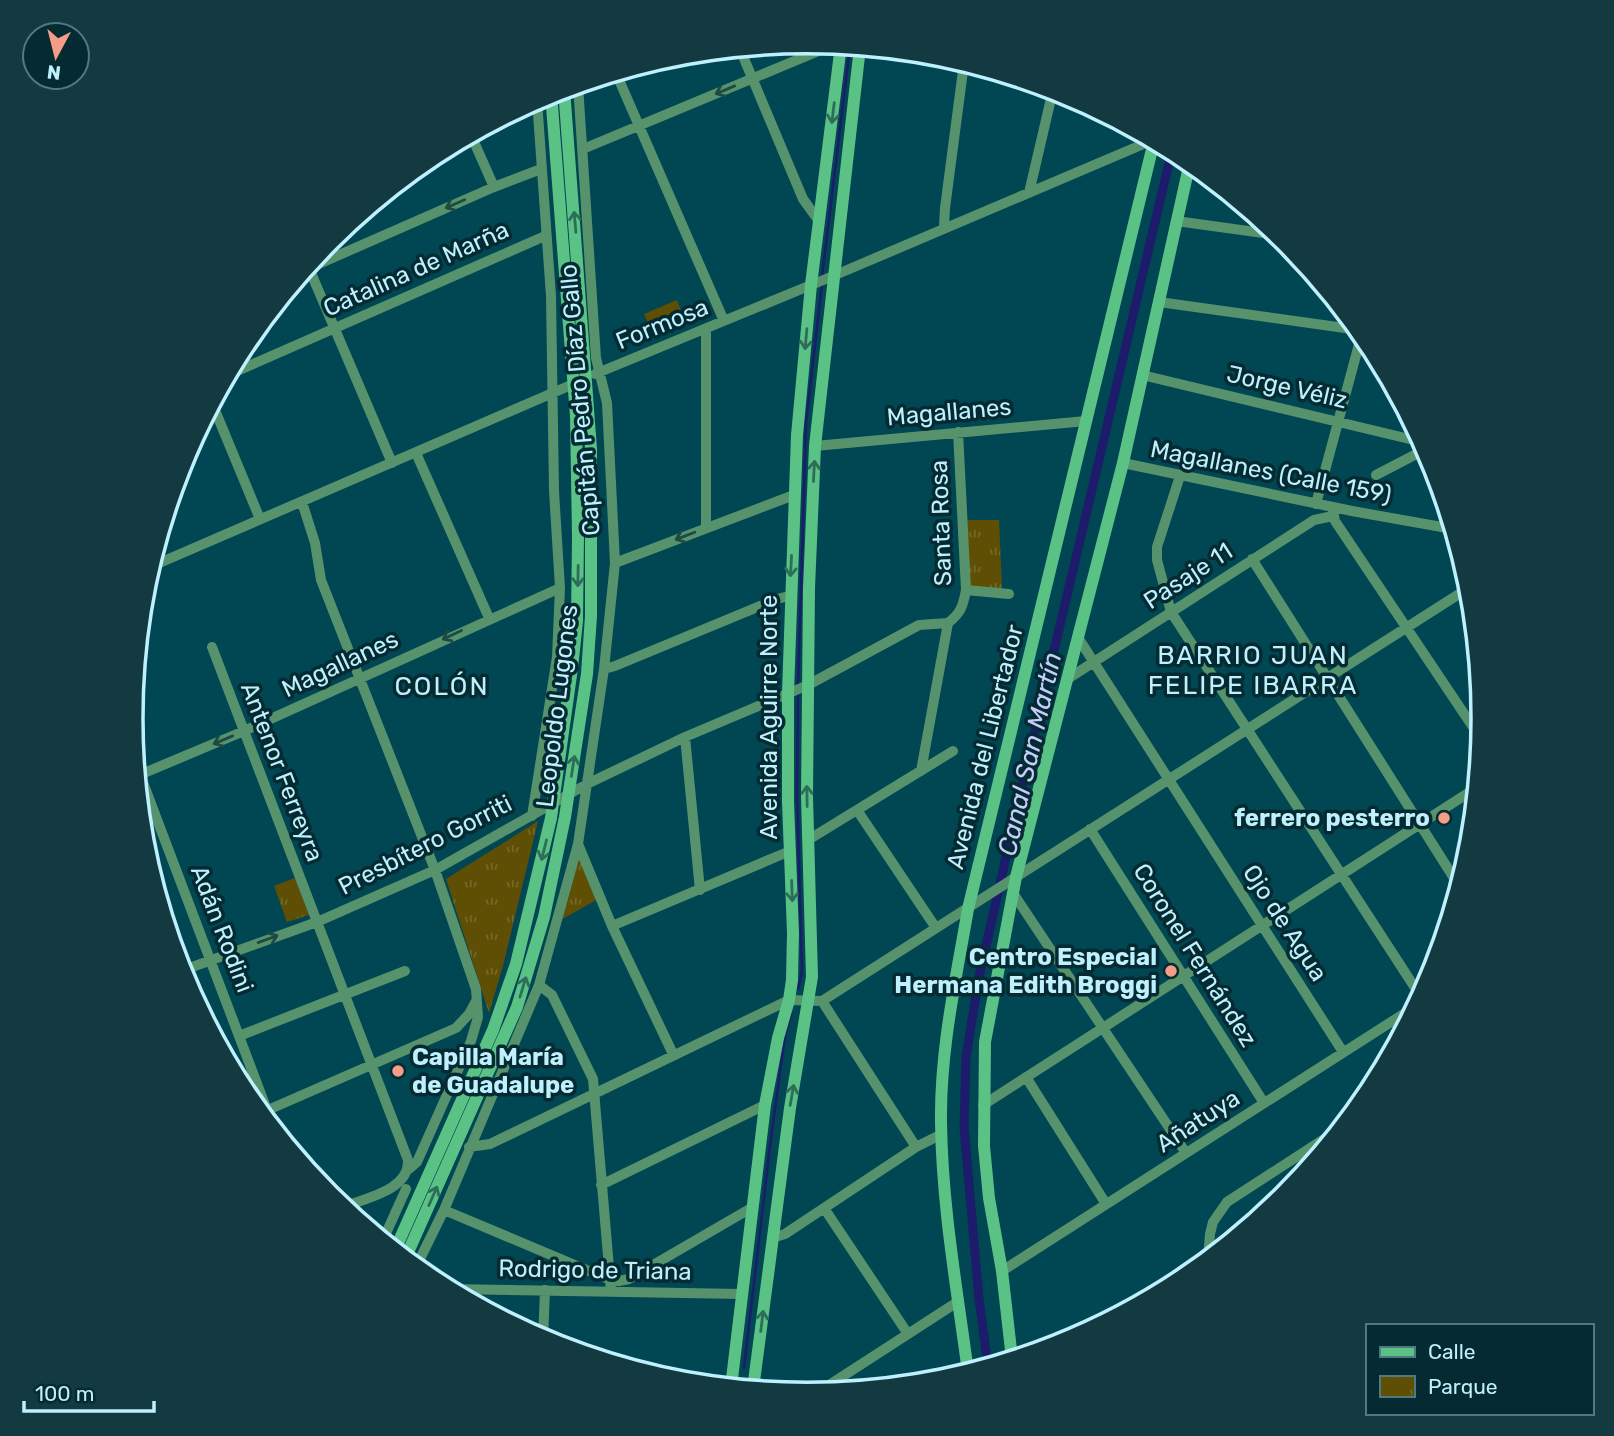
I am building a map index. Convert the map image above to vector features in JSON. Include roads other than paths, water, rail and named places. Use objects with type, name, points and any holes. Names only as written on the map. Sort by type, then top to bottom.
[{"type":"main road","name":"Avenida Aguirre Norte","points":[[755,1379],[790,1108],[815,1001],[808,840],[789,596],[797,435],[819,220],[840,56]]},
{"type":"main road","name":"Avenida Aguirre Norte","points":[[732,1377],[765,1105],[778,1038],[789,1000],[793,933],[790,851],[797,689],[809,588],[816,446],[830,277],[859,57]]},
{"type":"main road","name":"Leopoldo Lugones","points":[[409,1249],[517,1007],[544,917],[568,794],[587,674],[591,616],[593,375],[565,100]]},
{"type":"main road","name":"Leopoldo Lugones","points":[[399,1242],[470,1084],[506,995],[526,924],[553,803],[576,621],[578,537],[573,385],[552,105]]},
{"type":"main road","name":"Avenida del Libertador","points":[[967,1362],[944,1184],[944,1064],[968,909],[1151,150]]},
{"type":"main road","points":[[1011,1350],[1002,1271],[989,1198],[983,1105],[985,1042],[1016,877],[1123,463],[1187,174]]},
{"type":"street","points":[[583,149],[809,54]]},
{"type":"street","points":[[744,58],[803,199],[819,220]]},
{"type":"street","points":[[944,227],[963,73]]},
{"type":"street","points":[[620,81],[724,321]]},
{"type":"street","name":"Capitán Pedro Díaz Gallo","points":[[421,1258],[444,1210],[539,985],[578,844],[604,669],[615,563],[607,402],[593,375],[579,95]]},
{"type":"street","points":[[1029,193],[1050,101]]},
{"type":"street","name":"Capitán Pedro Díaz Gallo","points":[[532,816],[557,657],[560,588],[554,491],[551,296],[538,112]]},
{"type":"street","points":[[475,143],[494,187]]},
{"type":"street","name":"Formosa","points":[[162,562],[593,375],[1142,145]]},
{"type":"street","points":[[329,259],[541,169]]},
{"type":"street","points":[[1177,221],[1259,232]]},
{"type":"street","name":"Catalina de Marña","points":[[243,368],[545,236]]},
{"type":"street","points":[[311,277],[392,463]]},
{"type":"street","points":[[1159,302],[1345,330]]},
{"type":"street","points":[[706,329],[706,528]]},
{"type":"street","points":[[1316,504],[1357,346]]},
{"type":"street","name":"Jorge Véliz","points":[[1142,375],[1409,438]]},
{"type":"street","points":[[217,415],[260,519]]},
{"type":"street","name":"Magallanes","points":[[816,446],[1086,421]]},
{"type":"street","name":"Santa Rosa","points":[[921,771],[948,624],[963,607],[965,590],[958,432]]},
{"type":"street","points":[[416,453],[489,618]]},
{"type":"street","points":[[1376,475],[1416,454]]},
{"type":"street","name":"Magallanes (Calle 159)","points":[[1123,463],[1316,504],[1333,511],[1443,528]]},
{"type":"street","points":[[1180,476],[1157,547],[1157,560],[1171,612],[1414,986]]},
{"type":"street","points":[[615,563],[794,495]]},
{"type":"street","points":[[302,502],[315,543],[321,580],[435,870],[476,989],[478,1017],[471,1041],[417,1162],[409,1169],[386,1231]]},
{"type":"street","points":[[1333,511],[1405,628],[1471,724]]},
{"type":"street","name":"Pasaje 11","points":[[1069,678],[1252,559],[1333,511]]},
{"type":"street","points":[[1252,559],[1452,874]]},
{"type":"street","name":"Magallanes","points":[[146,773],[560,588]]},
{"type":"street","points":[[965,590],[1009,594]]},
{"type":"street","points":[[469,1147],[490,1144],[789,1000],[815,1001],[968,909],[1459,594]]},
{"type":"street","points":[[604,669],[789,596]]},
{"type":"street","name":"Presbítero Gorriti","points":[[192,967],[317,922],[435,870],[568,794],[685,737],[797,689],[919,625],[948,624]]},
{"type":"street","name":"Ojo de Agua","points":[[1079,639],[1343,1052]]},
{"type":"street","name":"Antenor Ferreyra","points":[[212,647],[408,1160],[409,1169]]},
{"type":"street","points":[[685,737],[700,890]]},
{"type":"street","points":[[808,840],[953,751]]},
{"type":"street","points":[[983,1105],[1466,794]]},
{"type":"street","name":"Adán Rodini","points":[[149,803],[211,960],[257,1090]]},
{"type":"street","points":[[857,810],[936,928]]},
{"type":"street","name":"Coronel Fernández","points":[[1090,829],[1264,1103]]},
{"type":"street","points":[[578,844],[612,926],[673,1054]]},
{"type":"street","points":[[612,926],[790,851]]},
{"type":"street","points":[[1013,894],[1186,1153]]},
{"type":"street","points":[[239,1036],[405,971]]},
{"type":"street","points":[[539,985],[552,995],[593,1079],[611,1291]]},
{"type":"street","points":[[270,1108],[456,1028],[477,1001]]},
{"type":"street","points":[[815,1001],[916,1147]]},
{"type":"street","name":"Añatuya","points":[[1002,1271],[1400,1016]]},
{"type":"street","points":[[1026,1077],[1106,1204]]},
{"type":"street","points":[[601,1185],[765,1105]]},
{"type":"street","points":[[772,1238],[785,1234],[916,1147],[942,1134]]},
{"type":"street","points":[[1209,1246],[1213,1222],[1227,1202],[1315,1145]]},
{"type":"street","points":[[355,1203],[402,1187],[419,1196]]},
{"type":"street","points":[[444,1210],[608,1279],[619,1281],[629,1279],[752,1207]]},
{"type":"street","points":[[824,1208],[908,1334]]},
{"type":"street","name":"Rodrigo de Triana","points":[[469,1289],[741,1293]]},
{"type":"street","points":[[544,1327],[545,1290]]},
{"type":"street","points":[[836,1381],[959,1301]]},
{"type":"waterway","points":[[822,277],[849,56]]},
{"type":"waterway","name":"Canal San Martín","points":[[987,1357],[964,1127],[966,1057],[979,977],[1020,795],[1169,162]]},
{"type":"waterway","points":[[798,686],[806,423],[822,284]]},
{"type":"waterway","points":[[798,692],[797,793],[802,972],[798,989]]},
{"type":"waterway","points":[[744,1368],[770,1146],[785,1036],[791,1014]]},
{"type":"place","name":"ferrero pesterro","points":[[1444,818]]},
{"type":"place","name":"Centro Especial Hermana Edith Broggi","points":[[1171,971]]},
{"type":"place","name":"Capilla María de Guadalupe","points":[[398,1071]]},
{"type":"district","name":"BARRIO JUAN FELIPE IBARRA","points":[[1253,670]]},
{"type":"district","name":"COLÓN","points":[[442,686]]}]
